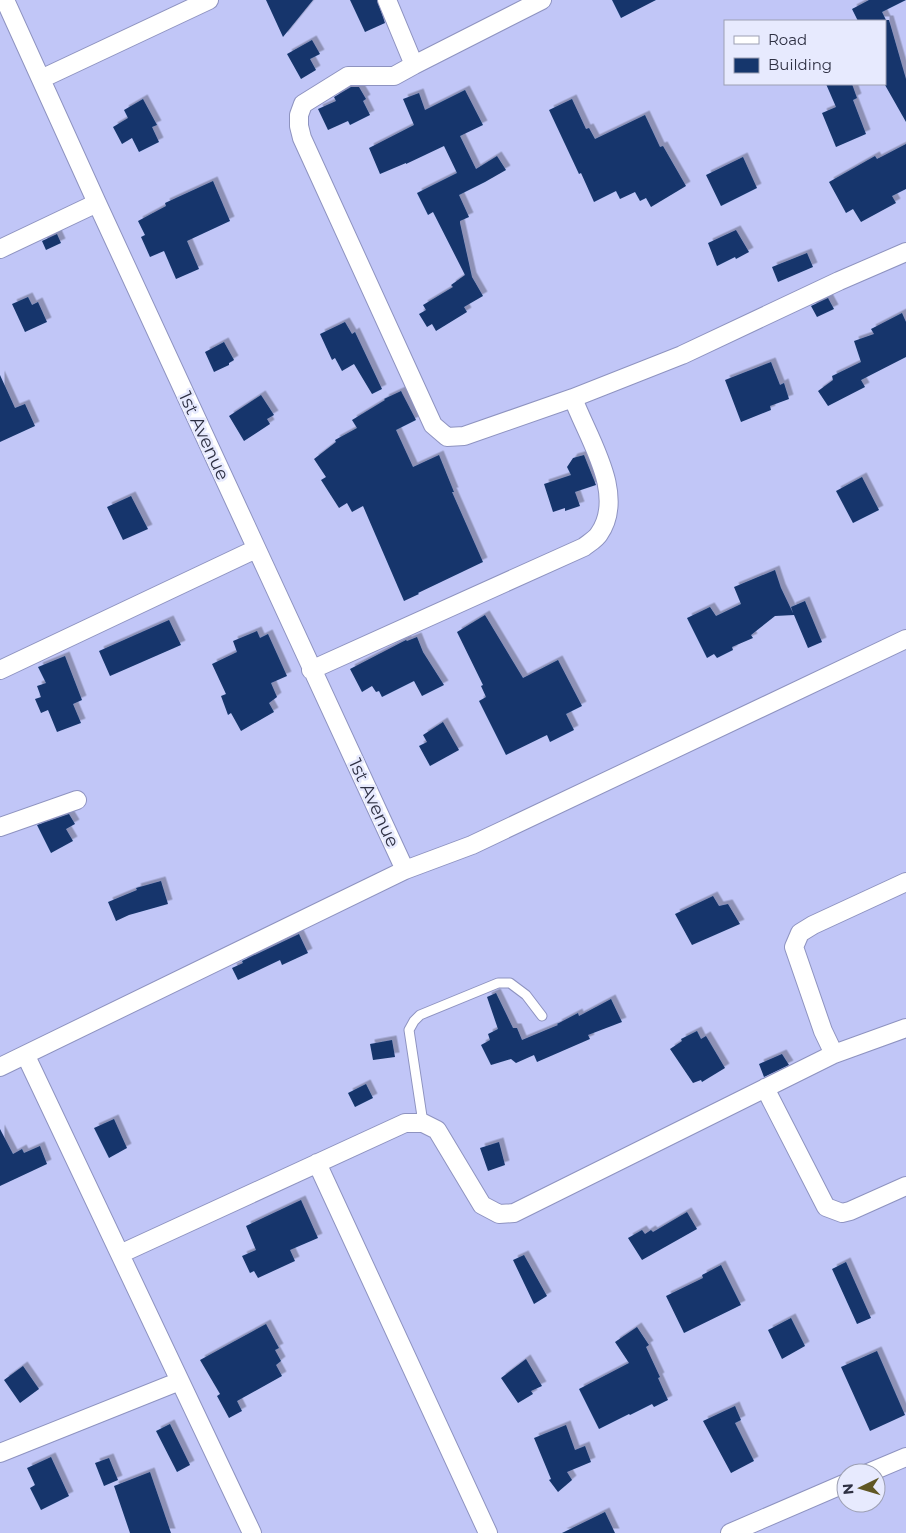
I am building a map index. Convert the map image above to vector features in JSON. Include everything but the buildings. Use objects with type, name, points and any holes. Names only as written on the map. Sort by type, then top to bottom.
[{"type":"street","name":"1st Avenue","points":[[5,0],[311,670],[405,870]]},
{"type":"street","points":[[41,79],[208,0]]},
{"type":"street","points":[[387,0],[414,65]]},
{"type":"street","points":[[542,0],[394,76],[348,76],[303,104],[299,115],[302,138],[433,425],[447,437],[464,436],[573,398],[682,355],[839,281],[906,252]]},
{"type":"street","points":[[0,249],[97,203]]},
{"type":"street","points":[[311,670],[584,547],[599,535],[608,514],[609,491],[596,448],[579,416],[573,398]]},
{"type":"street","points":[[0,670],[256,549]]},
{"type":"street","points":[[0,1068],[405,870],[472,846],[906,640]]},
{"type":"street","points":[[0,827],[77,800]]},
{"type":"street","points":[[834,1054],[794,947],[800,933],[906,882]]},
{"type":"street","points":[[120,1254],[405,1123],[423,1122],[437,1130],[482,1205],[498,1214],[514,1213],[834,1054],[906,1028]]},
{"type":"street","points":[[26,1056],[252,1533]]},
{"type":"street","points":[[765,1088],[826,1207],[842,1213],[850,1211],[906,1186]]},
{"type":"street","points":[[317,1163],[488,1533]]},
{"type":"street","points":[[0,1453],[180,1381]]},
{"type":"street","points":[[886,1465],[906,1457]]},
{"type":"street","points":[[730,1533],[836,1487]]},
{"type":"lane","points":[[423,1122],[409,1030],[414,1020],[420,1015],[498,982],[510,983],[526,995],[542,1016]]}]
